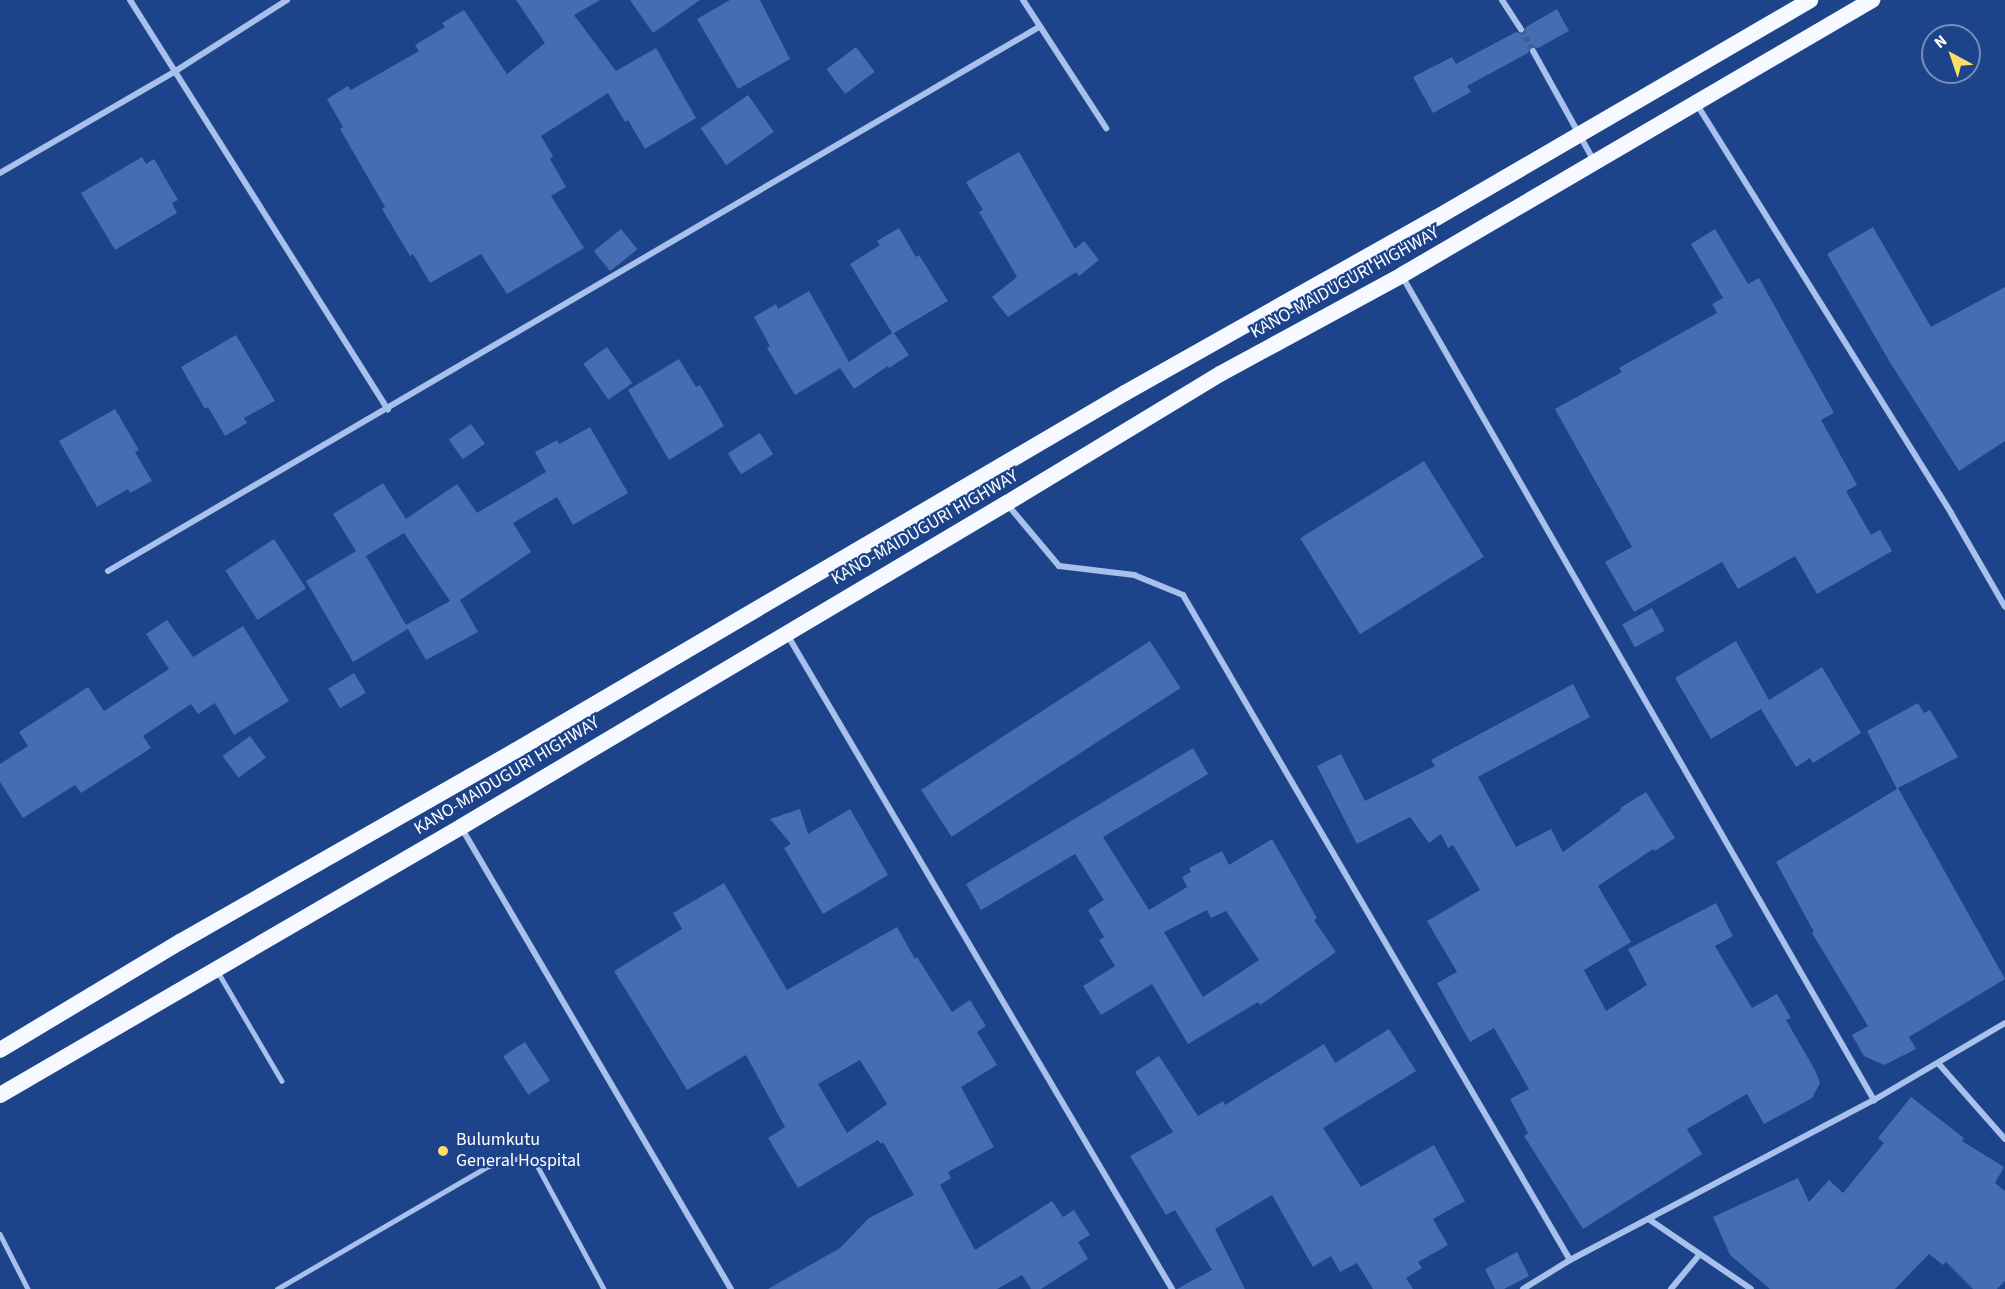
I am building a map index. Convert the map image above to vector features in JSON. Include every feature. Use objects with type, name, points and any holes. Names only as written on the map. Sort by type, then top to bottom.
[{"type":"highway","name":"KANO-MAIDUGURI HIGHWAY","points":[[0,1050],[180,942],[515,751],[1125,393],[1436,218],[1810,0]]},
{"type":"highway","name":"KANO-MAIDUGURI HIGHWAY","points":[[0,1095],[461,827],[1007,504],[1220,374],[1402,275],[1872,0]]},
{"type":"street","points":[[130,0],[387,410]]},
{"type":"street","points":[[0,172],[174,72],[287,0]]},
{"type":"street","points":[[1023,0],[1106,128]]},
{"type":"street","points":[[1502,0],[1521,29]]},
{"type":"street","points":[[108,571],[1039,27]]},
{"type":"street","points":[[1533,51],[1594,162]]},
{"type":"street","points":[[1696,102],[1945,503],[2005,607]]},
{"type":"street","points":[[1402,275],[1874,1100]]},
{"type":"street","points":[[1007,504],[1059,566],[1134,575],[1183,595],[1570,1260]]},
{"type":"street","points":[[786,633],[1172,1289]]},
{"type":"street","points":[[461,827],[730,1289]]},
{"type":"street","points":[[1523,1289],[1570,1260],[1650,1220],[1874,1100],[2005,1023]]},
{"type":"street","points":[[1938,1063],[2005,1139]]},
{"type":"street","points":[[1650,1220],[1751,1289]]},
{"type":"street","points":[[1671,1289],[1700,1254]]},
{"type":"lane","points":[[217,969],[282,1081]]},
{"type":"lane","points":[[277,1289],[488,1166],[519,1158],[537,1165],[604,1289]]},
{"type":"lane","points":[[0,1234],[28,1289]]},
{"type":"building","points":[[516,0],[600,0],[574,15],[616,71],[656,48],[696,118],[645,149],[628,120],[625,122],[608,93],[541,136],[553,156],[550,159],[566,187],[551,196],[584,248],[507,294],[481,254],[430,283],[413,254],[410,256],[382,209],[385,207],[340,129],[343,127],[327,99],[348,86],[351,90],[419,51],[415,45],[445,27],[442,23],[464,10],[507,74],[545,43]]},
{"type":"building","points":[[630,0],[700,0],[653,33]]},
{"type":"building","points":[[730,0],[760,0],[790,59],[738,89],[697,19]]},
{"type":"building","points":[[1557,9],[1569,31],[1538,48],[1530,47],[1528,53],[1467,86],[1471,92],[1433,113],[1413,77],[1452,57],[1456,64],[1516,32],[1523,34],[1526,27]]},
{"type":"building","points":[[856,47],[875,72],[845,94],[826,69]]},
{"type":"building","points":[[748,95],[774,132],[726,165],[700,128]]},
{"type":"building","points":[[1019,152],[1075,249],[1084,241],[1099,260],[1079,276],[1076,272],[1008,317],[992,297],[1017,277],[979,212],[983,210],[966,182]]},
{"type":"building","points":[[142,157],[146,164],[154,159],[178,200],[172,203],[177,213],[115,250],[81,193]]},
{"type":"building","points":[[1873,227],[1931,327],[2005,287],[2005,441],[1959,471],[1891,364],[1827,254]]},
{"type":"building","points":[[899,228],[916,257],[919,255],[948,301],[894,333],[909,355],[889,368],[888,366],[854,389],[840,368],[795,395],[767,348],[770,346],[754,317],[776,304],[778,309],[809,291],[849,362],[892,333],[850,264],[880,245],[877,241]]},
{"type":"building","points":[[621,229],[637,249],[610,271],[594,251]]},
{"type":"building","points":[[1715,229],[1748,284],[1759,278],[1834,413],[1821,420],[1857,485],[1846,491],[1871,535],[1880,530],[1892,551],[1817,594],[1795,556],[1738,589],[1722,562],[1634,612],[1605,562],[1632,547],[1555,409],[1622,372],[1619,368],[1717,313],[1712,304],[1723,298],[1691,244]]},
{"type":"building","points":[[236,335],[275,401],[244,418],[247,423],[225,436],[208,407],[205,409],[181,367]]},
{"type":"building","points":[[607,347],[632,383],[608,400],[583,364]]},
{"type":"building","points":[[679,359],[696,387],[700,385],[724,426],[669,460],[628,390]]},
{"type":"building","points":[[115,409],[139,450],[135,452],[152,481],[130,493],[128,489],[97,507],[59,441]]},
{"type":"building","points":[[471,424],[485,444],[463,459],[449,439]]},
{"type":"building","points":[[590,427],[628,493],[573,525],[557,497],[513,523],[531,552],[460,600],[478,632],[426,660],[408,629],[353,662],[306,581],[356,551],[333,514],[383,483],[406,519],[457,484],[477,513],[546,472],[535,452],[557,440],[559,444]],"holes":[[[404,533],[450,601],[406,625],[366,556]]]},
{"type":"building","points":[[760,433],[773,454],[741,474],[728,453]]},
{"type":"building","points":[[1424,461],[1484,557],[1360,634],[1300,538]]},
{"type":"building","points":[[274,539],[306,588],[257,620],[225,571]]},
{"type":"building","points":[[1652,608],[1665,631],[1635,647],[1622,624]]},
{"type":"building","points":[[167,620],[193,657],[243,626],[289,701],[234,735],[215,703],[198,714],[191,704],[143,736],[151,748],[81,793],[75,785],[23,818],[0,782],[0,764],[28,746],[19,732],[88,687],[104,711],[169,669],[146,634]]},
{"type":"building","points":[[1150,641],[1180,688],[952,837],[921,790]]},
{"type":"building","points":[[1736,641],[1769,700],[1822,667],[1861,733],[1813,763],[1810,758],[1796,767],[1761,709],[1711,739],[1675,678]]},
{"type":"building","points":[[354,673],[366,693],[340,708],[328,688]]},
{"type":"building","points":[[1573,684],[1590,717],[1478,777],[1516,847],[1551,829],[1563,852],[1621,810],[1620,808],[1646,792],[1675,838],[1655,851],[1653,849],[1598,886],[1631,942],[1584,970],[1606,1011],[1647,985],[1628,949],[1716,903],[1733,936],[1715,946],[1752,1008],[1777,994],[1791,1018],[1786,1020],[1820,1083],[1812,1098],[1764,1124],[1747,1094],[1687,1129],[1702,1154],[1583,1229],[1524,1136],[1528,1133],[1510,1099],[1529,1089],[1494,1028],[1470,1042],[1437,983],[1457,972],[1427,921],[1480,890],[1453,845],[1448,848],[1441,834],[1429,843],[1410,817],[1357,844],[1317,766],[1341,754],[1365,801],[1435,766],[1431,760]]},
{"type":"building","points":[[1918,703],[1924,713],[1930,710],[1958,757],[1898,788],[2005,979],[1909,1037],[1916,1049],[1884,1065],[1864,1056],[1852,1035],[1868,1026],[1812,933],[1814,932],[1776,862],[1897,789],[1867,731]]},
{"type":"building","points":[[250,736],[266,758],[238,778],[222,756]]},
{"type":"building","points":[[1193,748],[1208,774],[1103,837],[1149,910],[1187,887],[1182,877],[1191,872],[1189,868],[1222,851],[1229,865],[1272,839],[1317,918],[1314,920],[1336,952],[1260,1005],[1258,1002],[1188,1044],[1152,984],[1101,1015],[1083,986],[1115,966],[1099,940],[1104,937],[1088,910],[1104,900],[1075,854],[981,910],[966,884]],"holes":[[[1207,910],[1211,918],[1226,911],[1259,960],[1203,997],[1164,932]]]},
{"type":"building","points":[[800,809],[808,834],[850,809],[888,875],[823,914],[784,848],[791,844],[770,819]]},
{"type":"building","points":[[724,883],[787,990],[897,927],[915,959],[917,957],[952,1012],[970,1000],[986,1026],[977,1032],[997,1065],[961,1087],[994,1147],[948,1172],[951,1178],[940,1185],[975,1250],[1052,1201],[1063,1217],[1074,1210],[1090,1235],[1078,1242],[1088,1259],[1041,1289],[1031,1289],[1022,1275],[997,1289],[768,1289],[840,1248],[869,1218],[914,1195],[883,1142],[881,1144],[878,1140],[798,1188],[768,1138],[785,1127],[746,1055],[687,1090],[614,971],[682,929],[673,913]],"holes":[[[860,1060],[887,1104],[847,1133],[818,1084]]]},
{"type":"building","points":[[1389,1029],[1416,1071],[1323,1128],[1361,1187],[1434,1145],[1465,1201],[1433,1219],[1448,1245],[1418,1262],[1422,1268],[1406,1278],[1413,1289],[1373,1289],[1357,1263],[1340,1272],[1331,1256],[1313,1267],[1272,1195],[1215,1229],[1245,1289],[1177,1289],[1212,1270],[1175,1210],[1166,1215],[1130,1156],[1173,1132],[1135,1072],[1159,1056],[1198,1116],[1223,1101],[1225,1105],[1324,1044],[1335,1063]]},
{"type":"building","points":[[525,1042],[550,1081],[528,1095],[503,1056]]},
{"type":"building","points":[[1911,1097],[1964,1138],[1962,1141],[2004,1167],[1995,1183],[2005,1191],[2005,1281],[1997,1289],[1973,1289],[1946,1262],[1943,1265],[1929,1254],[1895,1289],[1770,1289],[1730,1255],[1713,1217],[1798,1178],[1809,1202],[1829,1180],[1843,1193],[1884,1143],[1878,1138]]},
{"type":"building","points":[[1517,1252],[1529,1276],[1504,1289],[1495,1289],[1485,1269]]},
{"type":"tunnel","points":[[1521,29],[1533,51]]},
{"type":"place","name":"Bulumkutu General Hospital","points":[[443,1151]]}]
